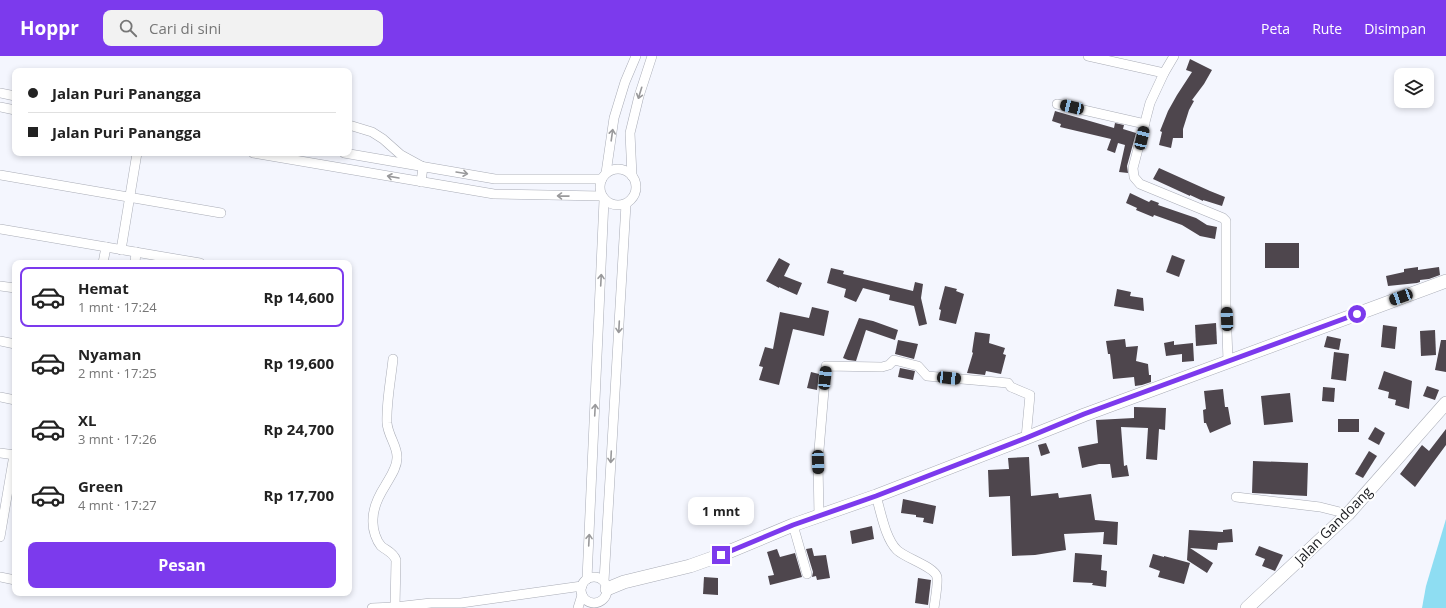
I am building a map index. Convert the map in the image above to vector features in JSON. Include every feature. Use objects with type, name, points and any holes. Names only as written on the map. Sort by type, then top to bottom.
[{"type":"street","points":[[578,608],[584,587],[603,198],[600,186],[604,176],[614,118],[625,82],[636,56]]},
{"type":"street","points":[[270,156],[494,194],[603,198],[611,204],[618,206],[626,204],[632,200],[636,193],[637,187],[632,176],[630,133],[639,96],[652,56]]},
{"type":"street","points":[[1088,56],[1164,73]]},
{"type":"street","points":[[1174,56],[1150,103],[1133,168],[1134,177],[1140,184],[1223,218],[1226,221],[1228,361]]},
{"type":"street","points":[[0,93],[12,95]]},
{"type":"street","points":[[1057,104],[1145,124]]},
{"type":"street","points":[[0,107],[12,109]]},
{"type":"street","points":[[352,126],[372,132],[383,139],[401,155],[423,167]]},
{"type":"street","points":[[352,154],[495,178],[604,176],[613,170],[620,169],[632,176]]},
{"type":"street","points":[[121,250],[136,156]]},
{"type":"street","points":[[421,182],[423,167]]},
{"type":"street","points":[[0,175],[221,213]]},
{"type":"street","points":[[584,587],[588,602],[597,603],[600,605],[605,598],[606,585],[626,204]]},
{"type":"street","points":[[0,230],[183,260]]},
{"type":"street","points":[[104,260],[106,247]]},
{"type":"street","points":[[135,260],[136,252]]},
{"type":"street","points":[[372,608],[431,603],[461,604],[584,587],[596,577],[606,585],[690,566],[793,525],[876,496],[1084,414],[1446,281]]},
{"type":"street","points":[[0,286],[12,288]]},
{"type":"street","points":[[0,341],[12,343]]},
{"type":"street","points":[[393,359],[387,409],[387,424],[390,436],[396,449],[397,458],[392,474],[376,502],[373,523],[376,536],[382,546],[395,556],[395,607]]},
{"type":"street","points":[[819,516],[818,462],[826,366],[882,367],[888,365],[894,360],[918,366],[927,376],[1008,383],[1011,387],[1030,395],[1026,438]]},
{"type":"street","points":[[0,397],[12,399]]},
{"type":"street","name":"Jalan Gandoang","points":[[1247,608],[1348,514],[1446,403]]},
{"type":"street","points":[[0,453],[12,455]]},
{"type":"street","points":[[0,537],[12,471]]},
{"type":"street","points":[[876,496],[893,545],[909,559],[934,572],[937,577],[934,608]]},
{"type":"street","points":[[1236,497],[1320,507],[1348,514]]},
{"type":"street","points":[[793,525],[807,574]]},
{"type":"street","points":[[0,577],[12,579]]},
{"type":"water","points":[[1446,519],[1446,608],[1422,608],[1426,586]]},
{"type":"building","points":[[1190,59],[1212,70],[1192,100],[1194,101],[1189,110],[1183,129],[1183,138],[1173,138],[1171,148],[1159,145],[1162,132],[1160,131],[1168,111],[1192,72],[1186,70]]},
{"type":"building","points":[[1055,111],[1114,128],[1115,123],[1124,125],[1123,129],[1136,133],[1127,166],[1128,173],[1119,172],[1125,145],[1118,143],[1115,153],[1107,150],[1111,139],[1060,127],[1061,124],[1052,121]]},
{"type":"building","points":[[1159,168],[1225,197],[1222,206],[1190,196],[1153,179]]},
{"type":"building","points":[[1130,193],[1149,202],[1151,200],[1159,203],[1158,205],[1196,218],[1207,225],[1217,227],[1215,239],[1200,236],[1182,225],[1154,215],[1153,217],[1136,210],[1137,208],[1126,203]]},
{"type":"building","points":[[1265,243],[1299,243],[1299,268],[1265,268]]},
{"type":"building","points":[[1172,255],[1185,260],[1179,277],[1166,272]]},
{"type":"building","points":[[779,258],[790,264],[784,276],[802,283],[797,295],[766,281]]},
{"type":"building","points":[[1418,267],[1418,270],[1439,267],[1440,275],[1429,279],[1420,280],[1420,282],[1417,283],[1388,286],[1386,276],[1404,272],[1404,269]]},
{"type":"building","points":[[831,268],[844,271],[843,274],[913,291],[915,282],[923,284],[921,298],[927,324],[919,326],[914,306],[889,300],[890,295],[863,288],[856,302],[844,297],[846,289],[827,283]]},
{"type":"building","points":[[945,286],[957,289],[956,291],[964,294],[956,324],[939,320],[941,310],[939,309]]},
{"type":"building","points":[[1117,289],[1131,292],[1130,296],[1143,298],[1144,311],[1114,306]]},
{"type":"building","points":[[812,307],[829,311],[824,336],[793,329],[779,385],[759,380],[763,367],[759,366],[765,347],[773,349],[780,312],[809,318]]},
{"type":"building","points":[[859,318],[873,321],[898,330],[895,340],[866,330],[856,361],[848,360],[843,358]]},
{"type":"building","points":[[1216,323],[1217,344],[1196,346],[1195,325]]},
{"type":"building","points":[[1383,325],[1397,327],[1395,349],[1381,347]]},
{"type":"building","points":[[1435,330],[1436,355],[1421,356],[1420,331]]},
{"type":"building","points":[[975,332],[990,334],[989,343],[1005,348],[1003,354],[1006,355],[1001,374],[986,371],[985,375],[967,373],[973,353]]},
{"type":"building","points":[[1327,336],[1341,339],[1339,350],[1324,347]]},
{"type":"building","points":[[1125,339],[1126,347],[1138,346],[1136,361],[1148,364],[1151,382],[1135,386],[1134,377],[1113,379],[1110,354],[1108,354],[1106,341]]},
{"type":"building","points":[[898,340],[918,344],[914,359],[895,354]]},
{"type":"building","points":[[1441,340],[1446,340],[1446,372],[1435,370]]},
{"type":"building","points":[[1174,341],[1174,345],[1193,343],[1194,361],[1182,362],[1182,354],[1166,356],[1164,343]]},
{"type":"building","points":[[1334,352],[1349,354],[1346,381],[1331,379]]},
{"type":"building","points":[[900,368],[915,371],[913,380],[898,377]]},
{"type":"building","points":[[1384,371],[1412,381],[1409,409],[1395,405],[1396,400],[1388,398],[1389,392],[1378,389]]},
{"type":"building","points":[[811,372],[819,374],[817,390],[807,388]]},
{"type":"building","points":[[1427,386],[1439,390],[1435,400],[1423,396]]},
{"type":"building","points":[[1323,387],[1335,388],[1334,402],[1322,401]]},
{"type":"building","points":[[1223,389],[1225,407],[1228,407],[1231,424],[1210,433],[1206,423],[1204,423],[1203,410],[1206,409],[1204,391]]},
{"type":"building","points":[[1290,393],[1293,422],[1264,425],[1261,396]]},
{"type":"building","points":[[1134,407],[1166,408],[1165,430],[1159,429],[1157,460],[1146,459],[1148,428],[1121,427],[1124,466],[1127,465],[1129,476],[1112,478],[1110,464],[1099,464],[1082,468],[1078,447],[1098,443],[1096,420],[1134,418]]},
{"type":"building","points":[[1338,419],[1359,419],[1359,432],[1338,432]]},
{"type":"building","points":[[1375,427],[1385,433],[1379,445],[1368,439]]},
{"type":"building","points":[[1446,429],[1446,445],[1415,487],[1400,474],[1422,445],[1429,451]]},
{"type":"building","points":[[1046,443],[1050,453],[1041,456],[1038,445]]},
{"type":"building","points":[[1369,451],[1377,456],[1363,478],[1355,474]]},
{"type":"building","points":[[1029,457],[1031,496],[1058,493],[1059,498],[1091,494],[1095,520],[1118,522],[1117,545],[1103,544],[1104,532],[1064,534],[1066,550],[1035,555],[1012,556],[1010,496],[989,497],[988,470],[1009,469],[1008,458]]},
{"type":"building","points":[[1253,461],[1308,463],[1307,496],[1252,493]]},
{"type":"building","points":[[903,499],[936,506],[933,524],[923,522],[924,518],[916,517],[916,515],[901,513]]},
{"type":"building","points":[[872,526],[874,539],[852,544],[850,531]]},
{"type":"building","points":[[1232,529],[1233,542],[1218,543],[1217,550],[1190,548],[1213,563],[1207,573],[1187,560],[1189,530],[1223,532],[1223,530]]},
{"type":"building","points":[[1259,546],[1283,555],[1275,571],[1262,566],[1265,559],[1255,555]]},
{"type":"building","points":[[812,548],[814,556],[826,555],[830,578],[817,580],[816,576],[812,577],[813,572],[806,549]]},
{"type":"building","points":[[777,549],[780,557],[795,553],[802,577],[770,585],[768,576],[774,575],[767,552]]},
{"type":"building","points":[[1075,553],[1102,555],[1101,570],[1107,571],[1106,587],[1092,585],[1093,583],[1073,582]]},
{"type":"building","points":[[1153,554],[1190,563],[1184,584],[1158,577],[1160,571],[1149,567]]},
{"type":"building","points":[[704,577],[718,578],[718,595],[703,594]]},
{"type":"building","points":[[918,578],[931,580],[928,605],[915,603]]},
{"type":"route","points":[[721,555],[793,525],[876,496],[1084,414],[1357,314]]}]
